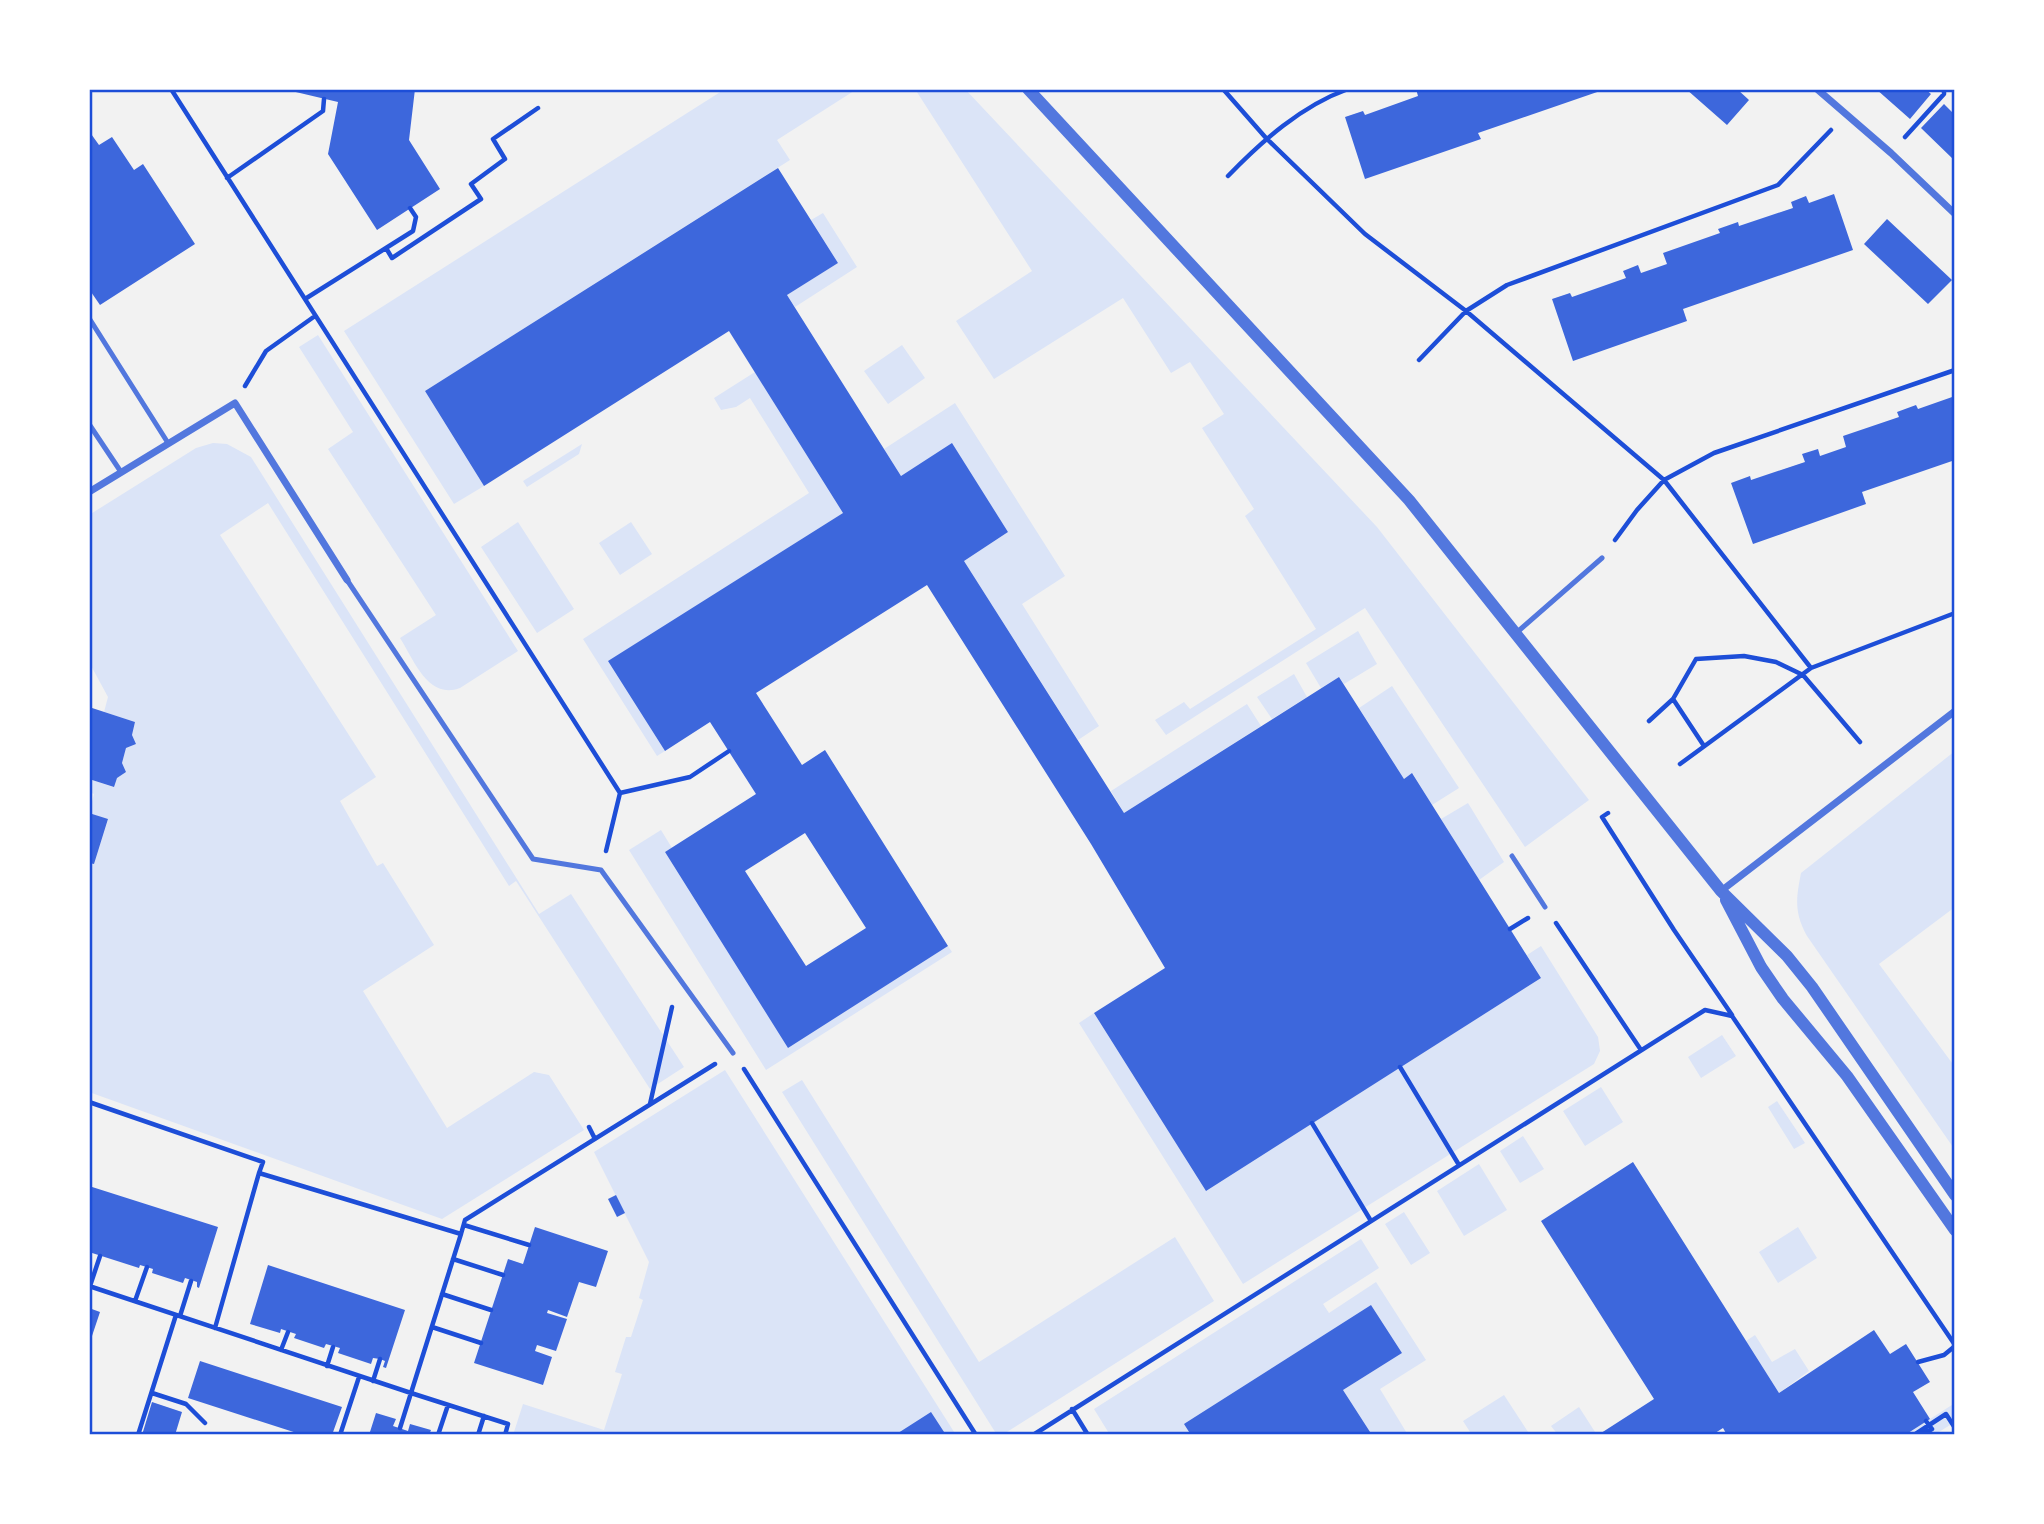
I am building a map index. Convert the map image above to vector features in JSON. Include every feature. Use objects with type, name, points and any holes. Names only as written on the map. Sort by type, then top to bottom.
[{"type":"street","points":[[1028,89],[1409,500],[1721,891],[1787,956],[1812,987],[1955,1195]]},
{"type":"street","points":[[1817,89],[1891,153],[1955,214]]},
{"type":"street","points":[[89,492],[235,403],[347,580]]},
{"type":"street","points":[[1721,891],[1955,711]]},
{"type":"street","points":[[1721,891],[1760,967],[1847,1076],[1955,1230]]},
{"type":"lane","points":[[89,318],[168,443]]},
{"type":"lane","points":[[89,424],[121,472]]},
{"type":"lane","points":[[1516,634],[1602,558]]},
{"type":"lane","points":[[347,580],[533,859],[601,870],[733,1053]]},
{"type":"lane","points":[[1513,856],[1545,907]]},
{"type":"path","points":[[170,89],[620,793],[601,870]]},
{"type":"path","points":[[1223,89],[1266,138],[1364,233],[1466,311],[1664,480],[1811,668]]},
{"type":"path","points":[[1228,176],[1266,138],[1330,95],[1348,89]]},
{"type":"path","points":[[1916,125],[1944,94],[1944,89]]},
{"type":"path","points":[[227,178],[323,111],[324,99]]},
{"type":"path","points":[[386,248],[392,258],[481,199],[471,184],[505,159],[493,139],[538,108]]},
{"type":"path","points":[[1419,360],[1466,311],[1507,285],[1778,186],[1846,114]]},
{"type":"path","points":[[304,299],[414,231],[416,217],[410,208]]},
{"type":"path","points":[[235,403],[266,351],[315,316]]},
{"type":"path","points":[[1602,558],[1637,510],[1664,480],[1714,453],[1955,370]]},
{"type":"path","points":[[1680,764],[1811,668],[1955,613]]},
{"type":"path","points":[[1649,721],[1673,699],[1696,659],[1744,656],[1776,662],[1803,675],[1860,742]]},
{"type":"path","points":[[1673,699],[1704,746]]},
{"type":"path","points":[[620,793],[690,777],[729,751]]},
{"type":"path","points":[[1608,813],[1602,817],[1674,930],[1955,1346],[1944,1355],[1918,1362]]},
{"type":"path","points":[[1545,907],[1641,1050]]},
{"type":"path","points":[[650,1105],[679,978]]},
{"type":"path","points":[[1033,1435],[1705,1010],[1732,1016]]},
{"type":"path","points":[[400,1428],[465,1220],[733,1053],[976,1435]]},
{"type":"path","points":[[1401,1067],[1459,1165]]},
{"type":"path","points":[[89,1102],[263,1162],[215,1328]]},
{"type":"path","points":[[1312,1124],[1371,1221]]},
{"type":"path","points":[[589,1127],[595,1139]]},
{"type":"path","points":[[259,1173],[461,1234]]},
{"type":"path","points":[[464,1225],[529,1245]]},
{"type":"path","points":[[100,1256],[90,1286],[508,1424],[505,1435]]},
{"type":"path","points":[[453,1259],[503,1275]]},
{"type":"path","points":[[135,1301],[147,1267]]},
{"type":"path","points":[[138,1435],[191,1281]]},
{"type":"path","points":[[442,1294],[491,1310]]},
{"type":"path","points":[[432,1327],[481,1343]]},
{"type":"path","points":[[281,1350],[288,1332]]},
{"type":"path","points":[[327,1366],[333,1347]]},
{"type":"path","points":[[373,1381],[380,1359]]},
{"type":"path","points":[[340,1435],[359,1377]]},
{"type":"path","points":[[152,1393],[186,1404],[205,1423]]},
{"type":"path","points":[[438,1435],[448,1405]]},
{"type":"path","points":[[1072,1409],[1087,1435]]},
{"type":"path","points":[[1914,1435],[1929,1422],[1946,1414],[1955,1427]]},
{"type":"path","points":[[478,1435],[484,1416]]},
{"type":"path","points":[[1922,1435],[1932,1429],[1929,1422]]},
{"type":"shaded area","points":[[725,89],[857,89],[777,140],[790,160],[425,391],[484,486],[454,504],[344,331]]},
{"type":"shaded area","points":[[915,89],[965,89],[1377,527],[1589,800],[1525,847],[1365,608],[1166,735],[1155,720],[1184,702],[1190,709],[1316,629],[1245,516],[1254,509],[1202,428],[1224,414],[1190,362],[1171,373],[1123,298],[994,379],[956,321],[1032,271]]},
{"type":"shaded area","points":[[823,213],[857,267],[795,307],[787,295],[838,263],[811,220]]},
{"type":"shaded area","points":[[318,335],[518,651],[460,688],[449,690],[431,683],[423,676],[400,638],[436,615],[328,449],[353,432],[299,347]]},
{"type":"shaded area","points":[[902,345],[925,378],[888,404],[864,371]]},
{"type":"shaded area","points":[[755,372],[843,513],[609,661],[665,751],[657,756],[583,639],[809,493],[750,398],[736,407],[721,410],[714,398]]},
{"type":"shaded area","points":[[955,403],[1065,576],[1022,604],[1099,726],[1078,740],[964,561],[1008,532],[952,444],[901,476],[884,449]]},
{"type":"shaded area","points":[[213,443],[227,444],[251,457],[539,914],[571,894],[684,1067],[650,1089],[516,881],[509,886],[268,503],[220,535],[376,777],[340,801],[377,866],[383,863],[434,945],[363,991],[447,1128],[534,1072],[549,1075],[584,1130],[442,1219],[89,1092],[89,863],[94,864],[108,820],[89,813],[94,794],[89,792],[89,779],[113,787],[117,778],[126,772],[122,763],[126,748],[136,744],[132,735],[135,722],[104,712],[108,697],[89,662],[89,515],[196,448]]},
{"type":"shaded area","points":[[582,444],[579,454],[527,487],[523,481]]},
{"type":"shaded area","points":[[518,522],[574,609],[537,633],[481,547]]},
{"type":"shaded area","points":[[631,522],[652,554],[620,575],[599,543]]},
{"type":"shaded area","points":[[1358,631],[1377,664],[1344,684],[1339,677],[1321,688],[1306,663]]},
{"type":"shaded area","points":[[1294,674],[1307,697],[1272,719],[1257,697]]},
{"type":"shaded area","points":[[1392,686],[1459,788],[1432,805],[1413,774],[1404,779],[1359,708]]},
{"type":"shaded area","points":[[1247,704],[1261,726],[1124,813],[1111,791]]},
{"type":"shaded area","points":[[1955,751],[1955,907],[1879,964],[1955,1067],[1955,1150],[1807,936],[1797,905],[1801,873]]},
{"type":"shaded area","points":[[1468,803],[1504,862],[1479,880],[1441,819]]},
{"type":"shaded area","points":[[661,830],[672,848],[665,852],[788,1047],[948,946],[952,952],[766,1070],[629,850]]},
{"type":"shaded area","points":[[1541,946],[1598,1037],[1600,1051],[1594,1064],[1243,1284],[1079,1023],[1094,1013],[1206,1190],[1541,978],[1527,955]]},
{"type":"shaded area","points":[[1722,1035],[1736,1056],[1701,1078],[1688,1057]]},
{"type":"shaded area","points":[[725,1070],[956,1435],[513,1435],[523,1404],[604,1430],[622,1374],[615,1372],[626,1337],[631,1337],[643,1300],[639,1298],[649,1262],[594,1152]]},
{"type":"shaded area","points":[[802,1080],[979,1362],[1175,1237],[1214,1301],[1002,1435],[997,1435],[782,1092]]},
{"type":"shaded area","points":[[1601,1087],[1623,1122],[1585,1146],[1563,1111]]},
{"type":"shaded area","points":[[1777,1101],[1805,1143],[1794,1149],[1768,1107]]},
{"type":"shaded area","points":[[1523,1136],[1544,1169],[1520,1183],[1500,1151]]},
{"type":"shaded area","points":[[1479,1164],[1507,1210],[1464,1236],[1437,1191]]},
{"type":"shaded area","points":[[1404,1212],[1430,1253],[1411,1265],[1385,1224]]},
{"type":"shaded area","points":[[1798,1227],[1817,1258],[1778,1283],[1759,1252]]},
{"type":"shaded area","points":[[1361,1239],[1379,1268],[1323,1304],[1329,1313],[1376,1282],[1426,1360],[1380,1389],[1408,1435],[1372,1435],[1343,1390],[1402,1353],[1371,1305],[1187,1422],[1191,1435],[1110,1435],[1094,1409]]},
{"type":"shaded area","points":[[1755,1335],[1772,1362],[1795,1349],[1809,1371],[1779,1393],[1746,1341]]},
{"type":"shaded area","points":[[1504,1395],[1530,1435],[1472,1435],[1463,1421]]},
{"type":"shaded area","points":[[1955,1403],[1955,1422],[1934,1435],[1905,1435]]},
{"type":"shaded area","points":[[1579,1407],[1597,1435],[1558,1435],[1551,1426]]},
{"type":"building","points":[[283,89],[415,89],[409,140],[440,189],[377,230],[328,154],[338,102]]},
{"type":"building","points":[[1416,89],[1603,90],[1478,133],[1481,139],[1365,179],[1345,117],[1363,111],[1365,115],[1418,96]]},
{"type":"building","points":[[1686,89],[1737,89],[1749,100],[1727,125]]},
{"type":"building","points":[[1876,89],[1925,89],[1931,94],[1910,119]]},
{"type":"building","points":[[1944,104],[1955,115],[1955,161],[1921,128]]},
{"type":"building","points":[[89,131],[99,145],[112,137],[134,170],[143,164],[195,244],[100,305],[89,289]]},
{"type":"building","points":[[778,168],[838,263],[787,295],[901,476],[952,443],[1008,532],[964,561],[1124,813],[1339,677],[1404,779],[1412,773],[1541,978],[1206,1191],[1094,1013],[1165,968],[1091,844],[927,585],[756,693],[802,765],[825,750],[948,946],[788,1048],[665,852],[756,794],[710,722],[665,751],[608,661],[843,513],[729,331],[484,486],[425,391]],"holes":[[[805,833],[866,928],[806,966],[745,871]]]},
{"type":"building","points":[[1834,194],[1853,250],[1683,309],[1687,321],[1573,361],[1552,299],[1570,293],[1572,297],[1626,278],[1623,271],[1638,265],[1641,273],[1667,264],[1663,253],[1720,233],[1718,229],[1738,222],[1739,226],[1793,208],[1791,202],[1806,196],[1809,203]]},
{"type":"building","points":[[1887,219],[1952,280],[1928,304],[1864,244]]},
{"type":"building","points":[[1955,396],[1955,460],[1862,492],[1866,504],[1753,544],[1731,483],[1750,476],[1751,480],[1805,462],[1802,454],[1818,449],[1820,456],[1846,447],[1843,436],[1899,417],[1897,412],[1916,405],[1918,409]]},
{"type":"building","points":[[89,707],[135,722],[132,735],[136,744],[126,748],[122,763],[126,772],[117,778],[114,787],[89,779]]},
{"type":"building","points":[[89,813],[108,819],[94,864],[89,863]]},
{"type":"building","points":[[1633,1162],[1779,1393],[1874,1330],[1890,1354],[1906,1344],[1930,1382],[1913,1392],[1930,1419],[1905,1435],[1727,1435],[1723,1428],[1712,1435],[1598,1435],[1654,1399],[1541,1221]]},
{"type":"building","points":[[89,1186],[218,1227],[199,1288],[197,1282],[185,1278],[183,1283],[152,1273],[153,1269],[140,1265],[139,1268],[89,1252]]},
{"type":"building","points":[[616,1195],[625,1213],[617,1217],[608,1199]]},
{"type":"building","points":[[535,1227],[608,1251],[596,1287],[579,1282],[567,1317],[548,1310],[547,1313],[567,1319],[556,1351],[537,1345],[535,1351],[552,1357],[543,1385],[474,1363],[508,1259],[523,1264]]},
{"type":"building","points":[[268,1265],[405,1310],[386,1368],[383,1367],[385,1361],[380,1359],[373,1358],[371,1364],[338,1353],[340,1348],[326,1344],[324,1348],[294,1338],[296,1334],[281,1329],[280,1333],[250,1324]]},
{"type":"building","points":[[1371,1305],[1402,1353],[1343,1390],[1372,1435],[1191,1435],[1184,1424]]},
{"type":"building","points":[[89,1308],[100,1312],[90,1342],[89,1342]]},
{"type":"building","points":[[200,1361],[342,1407],[332,1435],[303,1435],[188,1398]]},
{"type":"building","points":[[152,1402],[182,1412],[175,1435],[142,1435]]},
{"type":"building","points":[[931,1412],[946,1435],[895,1435]]},
{"type":"building","points":[[376,1413],[396,1419],[393,1426],[408,1431],[410,1424],[431,1430],[429,1435],[369,1435]]}]
